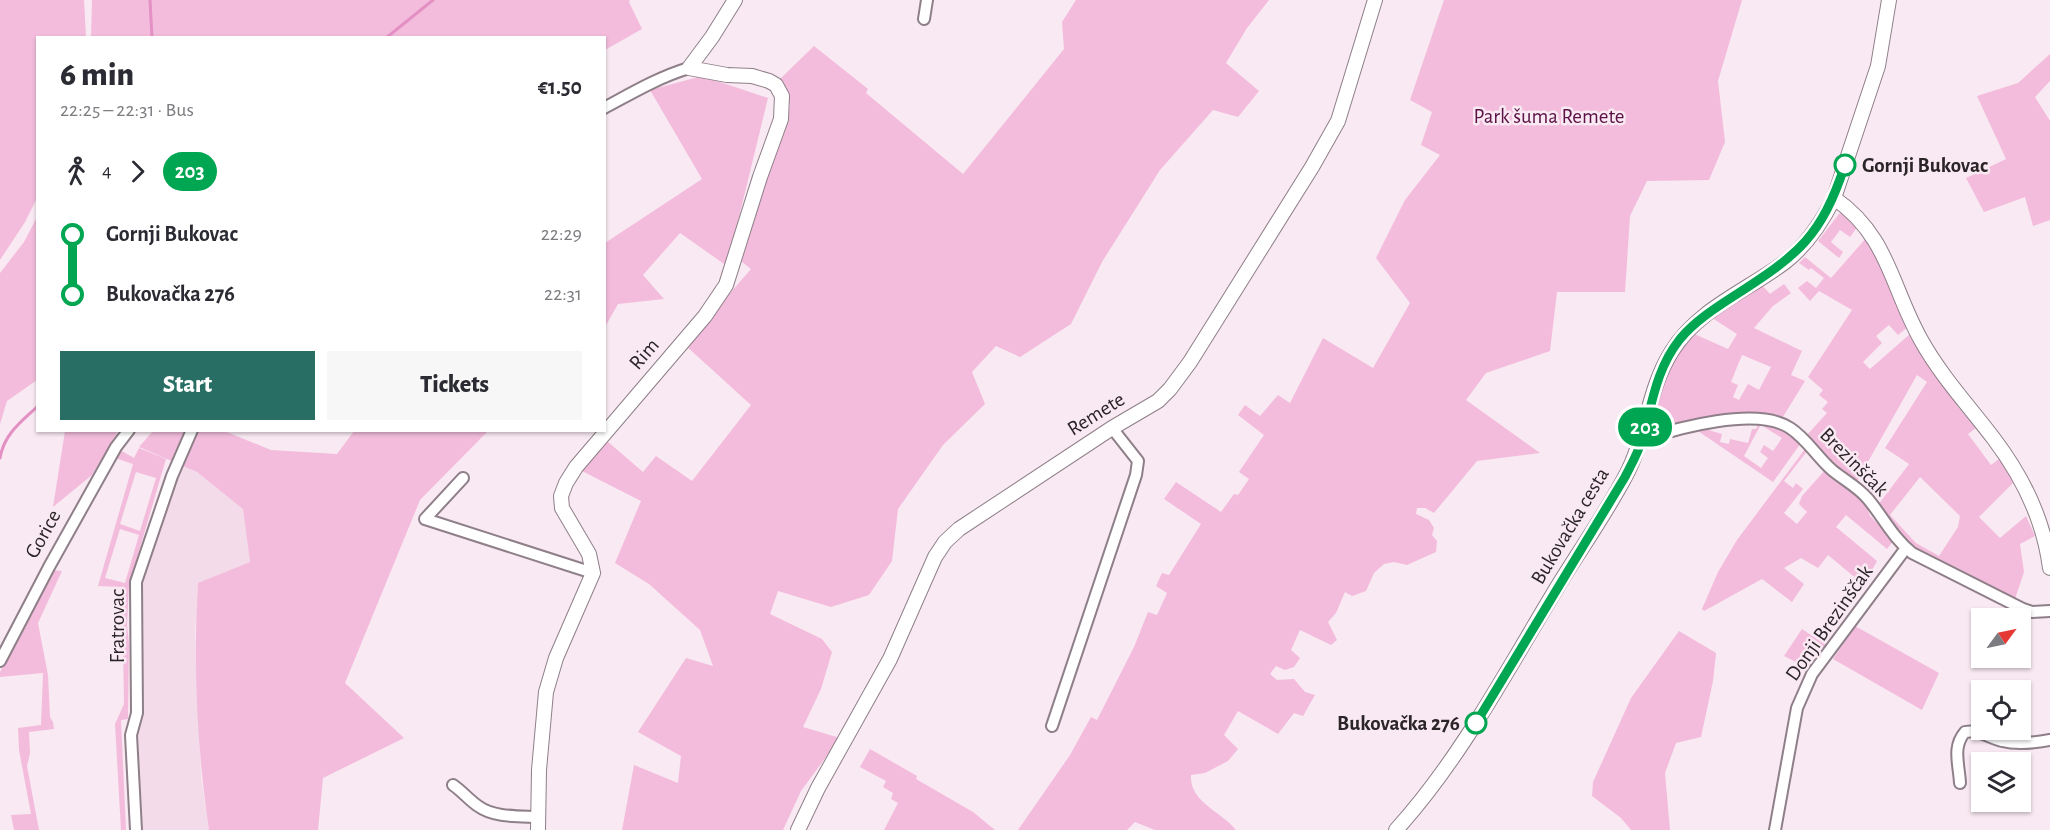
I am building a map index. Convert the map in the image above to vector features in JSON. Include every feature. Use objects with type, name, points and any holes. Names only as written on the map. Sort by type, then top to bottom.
[{"type":"street","points":[[606,107],[673,73],[689,68],[712,38],[735,0]]},
{"type":"street","points":[[924,19],[927,0]]},
{"type":"street","name":"Remete","points":[[798,830],[818,788],[890,659],[935,557],[945,542],[959,529],[1112,428],[1158,401],[1190,362],[1227,306],[1338,121],[1375,0]]},
{"type":"street","name":"Bukovačka cesta","points":[[1396,830],[1419,803],[1488,706],[1625,477],[1642,440],[1657,378],[1680,339],[1710,311],[1795,254],[1815,231],[1834,198],[1878,66],[1889,0]]},
{"type":"street","name":"Rim","points":[[606,432],[705,316],[726,285],[781,119],[782,96],[776,85],[769,81],[752,76],[727,75],[689,68]]},
{"type":"street","points":[[1834,198],[1847,207],[1862,223],[1879,247],[1891,269],[1911,322],[1931,356],[1996,441],[2014,470],[2039,522],[2050,568]]},
{"type":"street","name":"Brezinščak","points":[[1642,440],[1674,429],[1725,421],[1760,419],[1784,424],[1802,437],[1832,470],[1864,495],[1906,548],[2023,609],[2032,612],[2050,610]]},
{"type":"street","points":[[1052,726],[1137,475],[1138,461],[1134,453],[1112,428]]},
{"type":"street","name":"Gorice","points":[[0,661],[49,567],[116,447],[127,432]]},
{"type":"street","name":"Fratrovac","points":[[136,830],[131,735],[137,713],[136,582],[172,476],[191,432]]},
{"type":"street","name":"Rim","points":[[593,573],[589,554],[562,508],[561,496],[576,467],[606,432]]},
{"type":"street","points":[[453,785],[486,811],[538,824],[539,770],[546,692],[556,658],[593,573],[425,519],[463,478]]},
{"type":"street","name":"Donji Brezinščak","points":[[1775,830],[1793,724],[1802,695],[1812,674],[1906,548]]},
{"type":"street","points":[[1960,783],[1958,741],[1965,732],[1973,730],[2018,744],[2050,740]]},
{"type":"shaded area","points":[[183,465],[197,472],[243,508],[250,562],[198,584],[195,633],[201,777],[209,830],[141,830],[135,734],[140,584]]},
{"type":"green space","points":[[0,0],[84,0],[86,36],[36,36],[36,200],[25,222],[0,260]]},
{"type":"green space","points":[[92,0],[630,0],[642,29],[606,49],[606,36],[91,36]]},
{"type":"green space","points":[[1076,0],[1269,0],[1247,28],[1226,63],[1259,91],[1238,117],[1213,110],[1160,170],[1102,262],[1071,324],[1020,357],[996,346],[972,372],[985,404],[943,445],[898,509],[892,561],[869,595],[831,607],[778,591],[770,614],[822,639],[832,652],[821,689],[803,727],[840,738],[801,791],[783,830],[622,830],[634,765],[678,783],[681,756],[638,732],[686,658],[713,666],[700,630],[649,584],[615,563],[641,501],[580,470],[607,441],[643,472],[656,456],[692,481],[751,405],[685,345],[751,269],[738,259],[790,107],[787,89],[780,79],[814,46],[868,89],[866,93],[963,174],[1064,49],[1062,22]]},
{"type":"green space","name":"Park šuma Remete","points":[[1444,0],[1742,0],[1718,81],[1725,142],[1709,180],[1647,181],[1630,216],[1625,292],[1557,292],[1550,351],[1486,373],[1466,400],[1540,453],[1477,461],[1434,513],[1425,508],[1417,508],[1416,514],[1429,520],[1434,528],[1432,535],[1437,541],[1436,552],[1407,565],[1394,562],[1384,564],[1374,573],[1366,591],[1352,596],[1345,592],[1336,613],[1328,622],[1337,640],[1331,645],[1300,630],[1291,650],[1300,658],[1294,667],[1285,670],[1276,666],[1270,674],[1277,680],[1294,679],[1305,692],[1315,695],[1303,716],[1294,713],[1278,734],[1238,711],[1224,735],[1238,749],[1228,761],[1205,773],[1191,775],[1195,792],[1201,800],[1236,830],[1155,830],[1135,822],[1127,830],[1018,830],[1070,755],[1091,717],[1097,720],[1134,647],[1148,612],[1157,615],[1167,593],[1156,586],[1162,573],[1169,575],[1201,524],[1164,499],[1176,482],[1221,512],[1234,494],[1238,495],[1249,479],[1239,472],[1264,435],[1238,415],[1245,405],[1260,416],[1278,395],[1290,403],[1323,338],[1373,368],[1410,303],[1376,258],[1405,200],[1440,155],[1421,145],[1432,112],[1410,100]]},
{"type":"green space","points":[[2050,54],[2050,81],[2035,97],[2050,121],[2050,220],[2033,226],[2025,197],[1984,212],[1966,178],[2006,159],[1977,96],[2018,83]]},
{"type":"green space","points":[[702,76],[768,98],[727,266],[680,233],[643,275],[664,299],[618,304],[606,325],[606,242],[702,179],[650,90]]},
{"type":"green space","points":[[1843,211],[1858,226],[1850,237],[1840,230],[1831,242],[1843,252],[1839,258],[1818,241]]},
{"type":"green space","points":[[36,219],[36,381],[7,401],[0,424],[0,273],[24,242]]},
{"type":"green space","points":[[1867,237],[1909,326],[1898,335],[1889,325],[1876,336],[1882,343],[1863,362],[1870,369],[1910,334],[1961,403],[1957,406],[1976,428],[1968,434],[1991,465],[2000,458],[2015,481],[1979,517],[2000,538],[2026,516],[2035,536],[2020,544],[2024,572],[2015,599],[1912,546],[1896,531],[1878,505],[1909,464],[1885,448],[1927,382],[1917,375],[1856,483],[1836,469],[1806,436],[1827,413],[1822,409],[1828,402],[1819,395],[1823,390],[1808,377],[1852,310],[1819,291],[1810,301],[1798,288],[1807,281],[1816,288],[1824,278],[1811,268],[1809,270],[1799,263],[1805,257],[1831,278]],"holes":[[[1920,477],[1960,516],[1958,527],[1939,556],[1916,543],[1890,515]]]},
{"type":"green space","points":[[1784,284],[1791,293],[1773,306],[1754,328],[1802,351],[1791,375],[1805,381],[1781,420],[1654,432],[1654,412],[1663,377],[1692,333],[1728,349],[1737,334],[1712,318],[1762,285],[1770,294]],"holes":[[[1742,355],[1771,367],[1759,390],[1748,384],[1739,400],[1733,397],[1738,385],[1731,382]]]},
{"type":"green space","points":[[1767,424],[1786,429],[1801,443],[1773,482],[1695,429],[1705,429],[1722,434],[1720,442],[1729,444],[1730,439],[1748,443],[1752,429],[1760,426],[1744,456],[1761,468],[1768,458],[1760,452],[1764,445],[1773,451],[1782,438],[1764,427]]},
{"type":"green space","points":[[65,432],[117,432],[92,475],[53,507]]},
{"type":"green space","points":[[152,432],[227,432],[271,450],[337,454],[353,432],[487,432],[420,500],[345,683],[404,738],[323,778],[318,830],[209,830],[197,707],[198,583],[250,562],[243,509],[197,472],[139,447]]},
{"type":"green space","points":[[139,448],[166,459],[129,585],[128,719],[121,720],[126,830],[121,830],[115,724],[124,704],[122,587],[98,586],[133,464],[115,458],[120,450],[134,458]],"holes":[[[136,472],[156,478],[140,531],[120,524]],[[120,529],[139,535],[125,583],[105,578]]]},
{"type":"green space","points":[[1805,449],[1808,450],[1784,481],[1793,488],[1796,483],[1803,489],[1784,513],[1797,524],[1807,512],[1799,504],[1802,496],[1826,469],[1866,503],[1870,516],[1894,540],[1887,549],[1846,515],[1836,527],[1877,561],[1864,585],[1828,555],[1818,568],[1801,558],[1784,568],[1804,584],[1792,602],[1762,579],[1704,611],[1702,609],[1718,572],[1737,540]]},
{"type":"green space","points":[[53,570],[62,571],[38,623],[48,675],[50,717],[54,729],[29,732],[30,753],[27,766],[39,830],[14,830],[11,815],[31,814],[19,750],[18,728],[41,725],[43,673],[0,677],[0,672]]},
{"type":"green space","points":[[1860,600],[1862,602],[1810,669],[1784,656],[1802,629],[1826,645]]},
{"type":"green space","points":[[1855,626],[1939,673],[1922,710],[1833,659]]},
{"type":"green space","points":[[1679,631],[1716,653],[1713,681],[1701,737],[1676,743],[1665,773],[1670,830],[1631,830],[1621,818],[1592,796],[1593,782],[1631,698]]},
{"type":"green space","points":[[870,749],[973,812],[995,830],[884,830],[898,803],[891,799],[893,793],[883,787],[886,781],[860,767]]},
{"type":"waterway","points":[[150,0],[152,36]]},
{"type":"waterway","points":[[388,36],[433,0]]},
{"type":"waterway","points":[[0,458],[9,435],[36,408]]},
{"type":"bus line","name":"203","points":[[1476,723],[1625,477],[1642,440],[1657,378],[1671,352],[1691,327],[1710,311],[1785,262],[1802,247],[1824,217],[1834,198],[1845,165]]},
{"type":"place","name":"Gornji Bukovac","points":[[1845,165]]},
{"type":"place","name":"Bukovačka 276","points":[[1476,723]]}]
